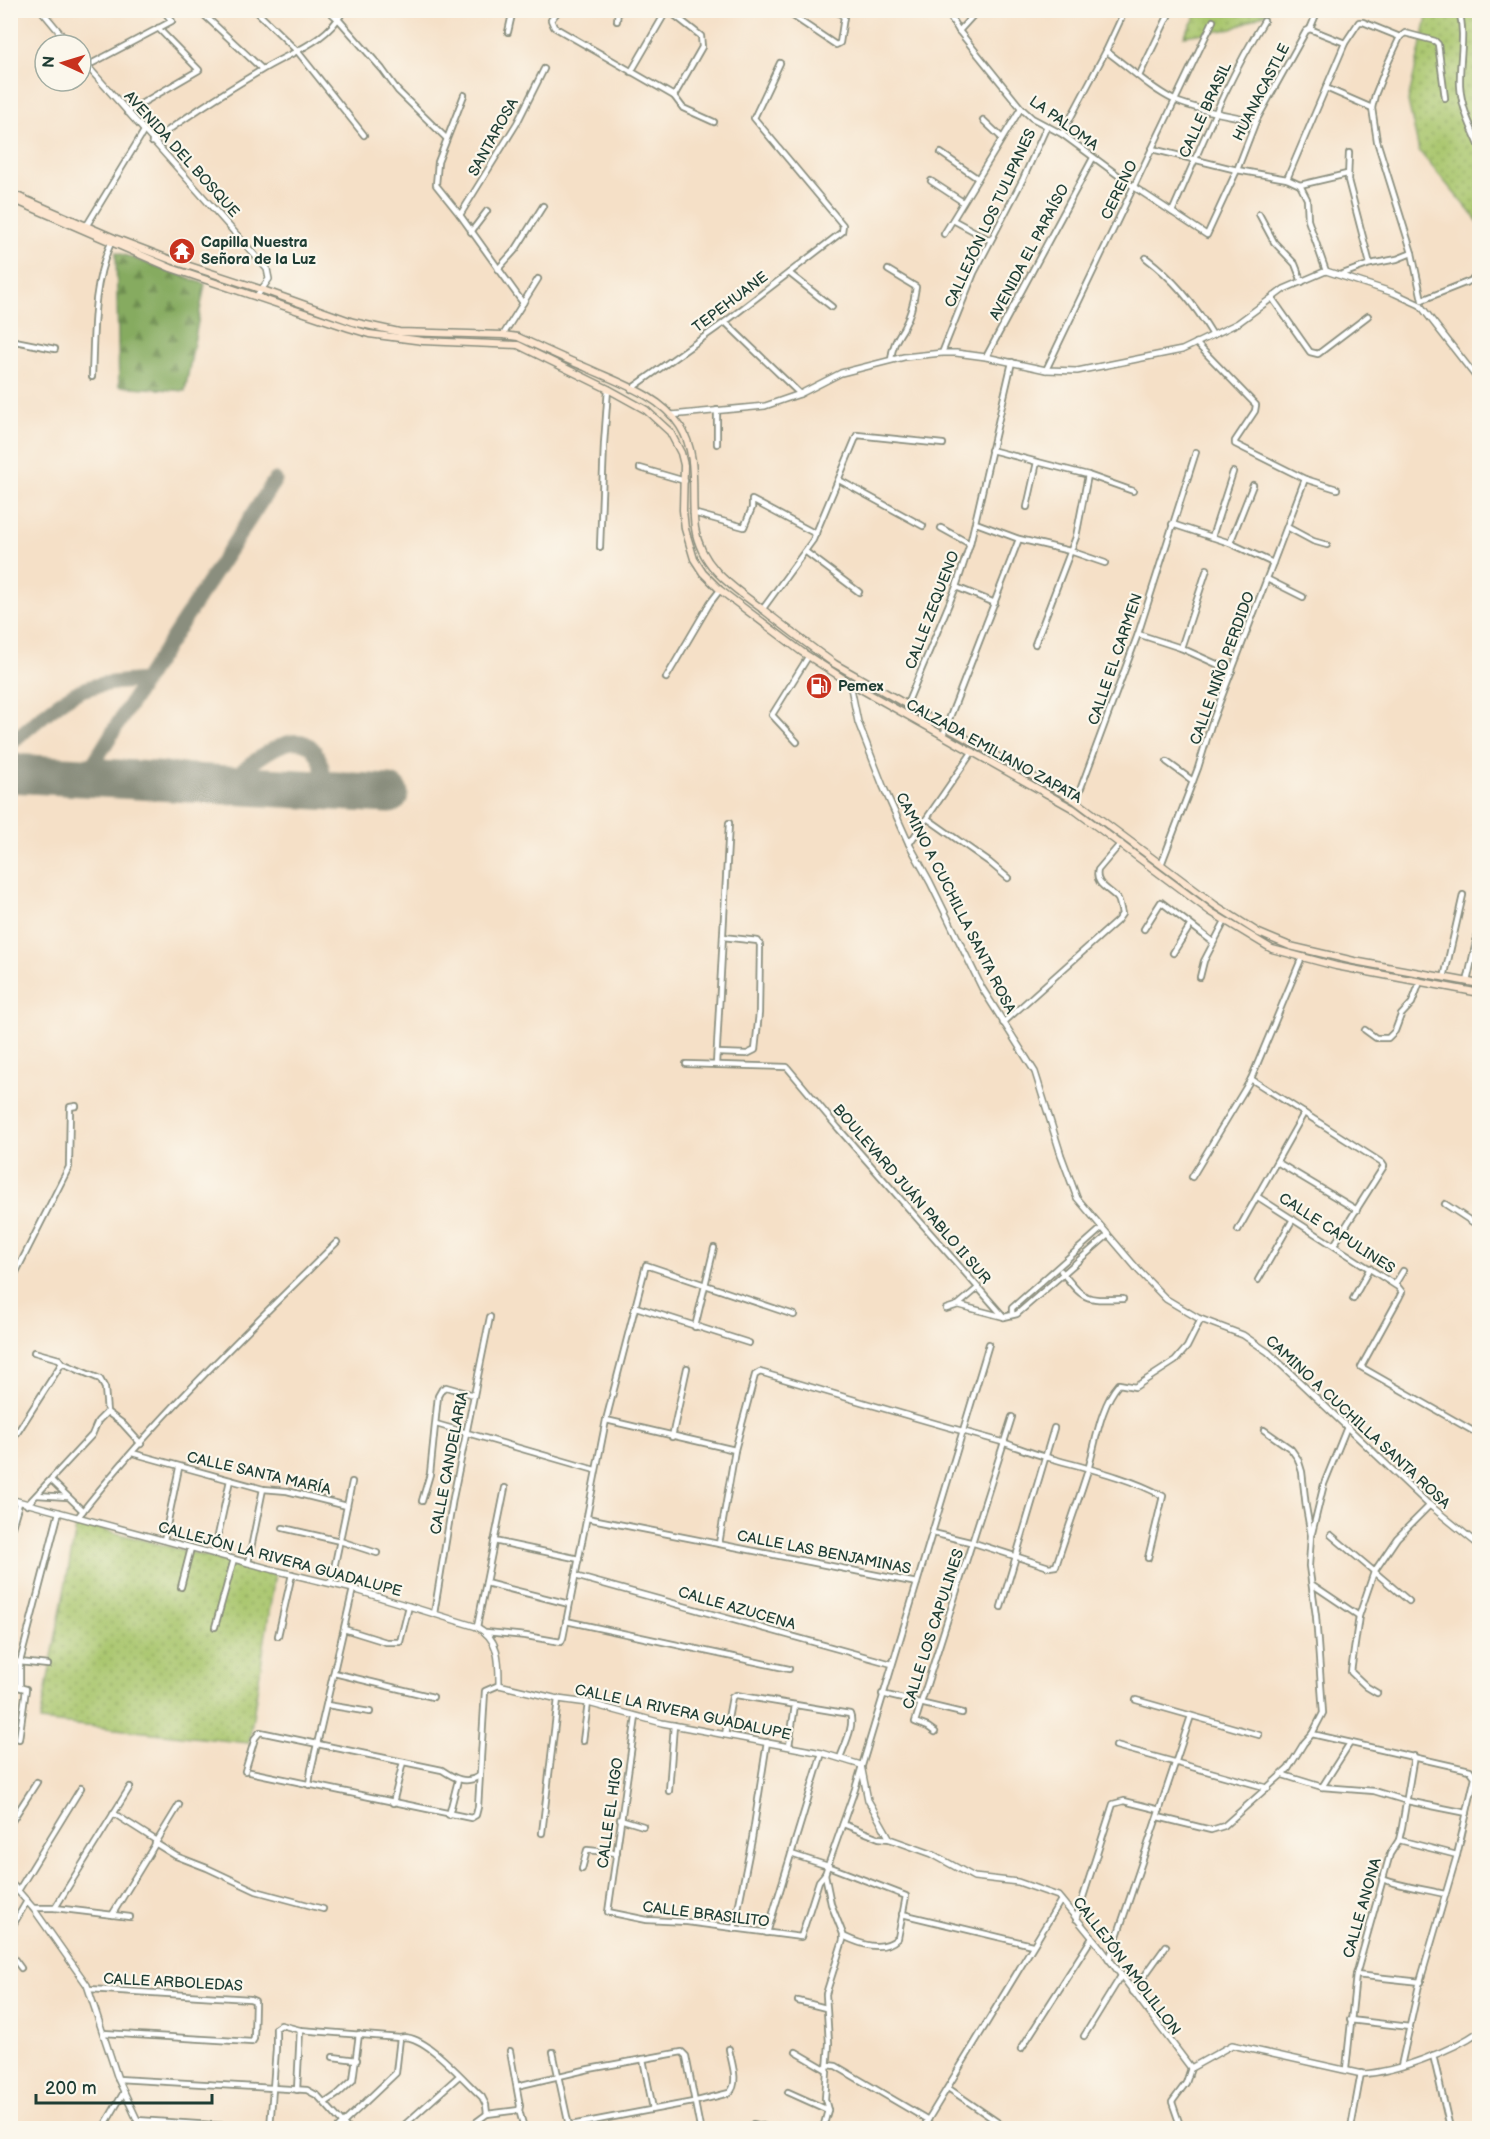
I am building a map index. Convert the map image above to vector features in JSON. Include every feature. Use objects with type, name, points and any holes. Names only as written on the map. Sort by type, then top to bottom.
[{"type":"main road","name":"CALZADA EMILIANO ZAPATA","points":[[11,198],[87,225],[174,261],[370,327],[424,334],[518,337],[651,399],[671,415],[680,426],[686,439],[693,466],[693,513],[698,542],[711,565],[728,585],[835,664],[1076,801],[1237,920],[1275,941],[1354,961],[1479,984]]},
{"type":"main road","name":"CALZADA EMILIANO ZAPATA","points":[[27,203],[111,243],[171,268],[369,334],[423,341],[518,345],[608,389],[646,410],[670,432],[681,453],[685,481],[683,510],[688,543],[703,573],[720,590],[808,657],[1072,808],[1181,890],[1225,921],[1272,949],[1479,993]]},
{"type":"main road","points":[[670,432],[676,432],[680,426]]},
{"type":"street","points":[[41,10],[60,33]]},
{"type":"street","points":[[93,63],[172,21],[163,10]]},
{"type":"street","points":[[255,10],[298,52],[364,135]]},
{"type":"street","points":[[328,10],[382,69],[398,91],[446,138]]},
{"type":"street","points":[[152,141],[262,69],[317,40],[339,20],[344,10]]},
{"type":"street","points":[[508,32],[513,10]]},
{"type":"street","points":[[559,10],[551,20],[554,27],[674,96],[682,108],[714,122]]},
{"type":"street","points":[[617,21],[618,10]]},
{"type":"street","points":[[631,72],[667,10],[701,36],[703,41],[702,48],[674,96]]},
{"type":"street","points":[[784,10],[837,45],[840,42],[843,14],[836,10]]},
{"type":"street","name":"LA PALOMA","points":[[946,10],[959,31],[1021,108],[1207,235]]},
{"type":"street","points":[[959,31],[978,10]]},
{"type":"street","points":[[1062,134],[1125,10]]},
{"type":"street","points":[[1139,76],[1171,10]]},
{"type":"street","name":"HUANACASTLE","points":[[1207,235],[1238,170],[1256,121],[1306,31],[1310,29],[1318,10]]},
{"type":"street","points":[[1459,10],[1463,33],[1460,84],[1463,105],[1479,147]]},
{"type":"street","points":[[201,12],[262,69]]},
{"type":"street","name":"CERENO","points":[[1046,370],[1213,21]]},
{"type":"street","name":"CALLE BRASIL","points":[[1172,212],[1215,112],[1264,21]]},
{"type":"street","points":[[1287,180],[1344,43],[1359,22],[1400,37]]},
{"type":"street","points":[[127,112],[199,70],[158,28]]},
{"type":"street","points":[[1310,29],[1344,43]]},
{"type":"street","points":[[1445,99],[1438,44],[1408,33],[1400,37],[1375,95],[1372,108],[1377,141],[1412,253],[1421,302],[1479,382]]},
{"type":"street","points":[[1106,51],[1145,83],[1175,101],[1256,121]]},
{"type":"street","name":"TEPEHUANE","points":[[631,389],[725,322],[842,232],[843,225],[754,118],[780,63]]},
{"type":"street","name":"SANTAROSA","points":[[460,215],[517,123],[544,69]]},
{"type":"street","name":"AVENIDA DEL BOSQUE","points":[[93,73],[267,269],[269,279],[263,290]]},
{"type":"street","points":[[1326,88],[1372,108]]},
{"type":"street","points":[[464,95],[438,162],[436,185],[523,303]]},
{"type":"street","points":[[945,234],[1021,108]]},
{"type":"street","points":[[983,120],[1002,138]]},
{"type":"street","name":"CALLEJÓN LOS TULIPANES","points":[[942,353],[974,273],[1023,179],[1047,126]]},
{"type":"street","points":[[87,225],[144,131]]},
{"type":"street","points":[[1152,149],[1300,185],[1347,174]]},
{"type":"street","points":[[941,153],[977,178]]},
{"type":"street","points":[[1349,153],[1347,174],[1370,264]]},
{"type":"street","name":"AVENIDA EL PARAÍSO","points":[[986,357],[1093,158]]},
{"type":"street","points":[[930,181],[963,202]]},
{"type":"street","points":[[1300,185],[1307,199],[1308,220],[1326,272]]},
{"type":"street","points":[[498,269],[516,249],[543,206]]},
{"type":"street","points":[[471,232],[487,211]]},
{"type":"street","points":[[1259,214],[1274,242],[1295,264],[1302,282]]},
{"type":"street","points":[[953,220],[990,240]]},
{"type":"street","points":[[92,377],[98,288],[102,267],[111,243]]},
{"type":"street","points":[[1340,275],[1412,253]]},
{"type":"street","points":[[1146,258],[1180,288],[1213,335]]},
{"type":"street","points":[[888,270],[916,287],[905,325],[893,344],[891,360]]},
{"type":"street","points":[[671,415],[765,406],[800,394],[841,373],[891,360],[942,353],[986,357],[1046,370],[1077,371],[1182,350],[1238,323],[1284,290],[1326,272],[1421,302],[1479,277]]},
{"type":"street","points":[[789,273],[832,307]]},
{"type":"street","points":[[503,335],[538,279]]},
{"type":"street","points":[[1472,280],[1479,288]]},
{"type":"street","points":[[256,297],[263,290]]},
{"type":"street","points":[[1272,298],[1310,352],[1314,354],[1318,354],[1368,316]]},
{"type":"street","points":[[725,322],[800,394]]},
{"type":"street","points":[[10,339],[55,349]]},
{"type":"street","points":[[1196,343],[1256,405],[1255,411],[1235,444],[1305,479],[1337,489]]},
{"type":"street","name":"CALLE ZEQUENO","points":[[907,704],[956,587],[970,544],[1012,362]]},
{"type":"street","points":[[600,547],[608,389]]},
{"type":"street","points":[[717,410],[717,444]]},
{"type":"street","points":[[762,610],[806,552],[816,534],[857,435],[943,444]]},
{"type":"street","points":[[991,450],[1088,475],[1133,491]]},
{"type":"street","name":"CALLE EL CARMEN","points":[[1076,801],[1138,633],[1197,452]]},
{"type":"street","points":[[1027,507],[1037,462]]},
{"type":"street","points":[[640,468],[685,481]]},
{"type":"street","points":[[1212,537],[1233,472]]},
{"type":"street","points":[[1035,644],[1076,537],[1088,475]]},
{"type":"street","name":"CALLE NIÑO PERDIDO","points":[[1161,865],[1204,752],[1211,725],[1305,479]]},
{"type":"street","points":[[839,480],[923,526]]},
{"type":"street","points":[[1230,543],[1253,485]]},
{"type":"street","points":[[693,513],[744,527],[752,508],[752,500],[816,534]]},
{"type":"street","points":[[976,523],[1019,539],[1070,551],[1105,563]]},
{"type":"street","points":[[1172,524],[1230,543],[1274,562]]},
{"type":"street","points":[[1287,527],[1313,541],[1327,545]]},
{"type":"street","points":[[941,528],[970,544]]},
{"type":"street","points":[[943,735],[1019,539]]},
{"type":"street","points":[[806,552],[859,592]]},
{"type":"street","points":[[1180,648],[1207,569]]},
{"type":"street","points":[[1267,579],[1304,597]]},
{"type":"street","points":[[956,587],[994,603]]},
{"type":"street","points":[[666,678],[720,590]]},
{"type":"street","points":[[1138,633],[1180,648],[1232,671]]},
{"type":"street","points":[[797,741],[771,715],[808,657]]},
{"type":"street","name":"CAMINO A CUCHILLA SANTA ROSA","points":[[850,683],[851,698],[858,722],[909,844],[982,988],[1035,1072],[1060,1155],[1077,1198],[1138,1271],[1166,1299],[1202,1319],[1243,1335],[1268,1352],[1430,1505],[1479,1546]]},
{"type":"street","points":[[909,844],[973,751]]},
{"type":"street","points":[[1167,762],[1193,780]]},
{"type":"street","points":[[928,819],[1008,878]]},
{"type":"street","points":[[716,1065],[729,824]]},
{"type":"street","points":[[1003,1023],[1122,914],[1119,900],[1098,880],[1097,875],[1098,870],[1121,843]]},
{"type":"street","points":[[1444,978],[1463,895]]},
{"type":"street","points":[[1144,929],[1161,902],[1213,942]]},
{"type":"street","points":[[1200,977],[1204,961],[1225,921]]},
{"type":"street","points":[[1467,982],[1479,924]]},
{"type":"street","points":[[1173,953],[1190,926]]},
{"type":"street","points":[[717,1053],[747,1054],[755,1050],[758,1034],[760,945],[758,941],[723,937]]},
{"type":"street","points":[[1192,1177],[1251,1079],[1302,957]]},
{"type":"street","points":[[1365,1029],[1376,1038],[1388,1038],[1395,1031],[1401,1015],[1412,1003],[1420,982]]},
{"type":"street","name":"BOULEVARD JUÁN PABLO II SUR","points":[[686,1064],[787,1067],[1004,1317]]},
{"type":"street","points":[[1251,1079],[1384,1166],[1334,1245]]},
{"type":"street","points":[[10,1284],[69,1167],[70,1107],[76,1106]]},
{"type":"street","points":[[1238,1230],[1304,1113]]},
{"type":"street","points":[[1277,1162],[1357,1210]]},
{"type":"street","name":"CALLE CAPULINES","points":[[1258,1197],[1395,1284],[1402,1292],[1361,1367],[1479,1435]]},
{"type":"street","points":[[1445,1204],[1479,1227]]},
{"type":"street","points":[[1258,1280],[1293,1219]]},
{"type":"street","points":[[1012,1314],[1012,1308],[1102,1228]]},
{"type":"street","points":[[957,1305],[1004,1317],[1017,1314],[1108,1235]]},
{"type":"street","points":[[78,1517],[132,1453],[203,1376],[337,1242]]},
{"type":"street","points":[[695,1327],[714,1248]]},
{"type":"street","points":[[486,1632],[561,1642],[606,1420],[646,1265],[794,1315]]},
{"type":"street","points":[[1057,1266],[1085,1298],[1092,1300],[1123,1299]]},
{"type":"street","points":[[1353,1299],[1370,1268]]},
{"type":"street","points":[[1395,1284],[1402,1271]]},
{"type":"street","points":[[946,1309],[957,1305],[978,1288]]},
{"type":"street","points":[[636,1307],[749,1343]]},
{"type":"street","name":"CALLE CANDELARIA","points":[[434,1614],[453,1498],[490,1317]]},
{"type":"street","points":[[933,1533],[974,1543],[1053,1568],[1056,1566],[1089,1467],[1101,1421],[1114,1389],[1119,1384],[1135,1387],[1175,1361],[1187,1347],[1202,1319]]},
{"type":"street","points":[[823,2128],[828,2110],[825,2099],[829,2043],[826,2008],[828,1983],[843,1936],[831,1904],[825,1874],[843,1824],[964,1433],[989,1344]]},
{"type":"street","points":[[34,1352],[59,1359],[62,1363],[100,1378],[105,1388],[107,1412],[122,1423],[141,1444]]},
{"type":"street","points":[[10,1444],[62,1363]]},
{"type":"street","points":[[672,1437],[687,1368]]},
{"type":"street","points":[[719,1544],[735,1450],[755,1375],[760,1372],[1004,1443],[1044,1457],[1089,1467],[1148,1488],[1163,1496],[1162,1508],[1148,1557]]},
{"type":"street","points":[[422,1501],[430,1474],[438,1396],[446,1387],[474,1395]]},
{"type":"street","points":[[27,1504],[92,1435],[98,1421],[107,1412]]},
{"type":"street","name":"CALLE LOS CAPULINES","points":[[935,1732],[915,1722],[974,1543],[1012,1417]]},
{"type":"street","points":[[606,1420],[735,1450]]},
{"type":"street","points":[[436,1424],[595,1470]]},
{"type":"street","points":[[1158,1817],[1211,1830],[1224,1826],[1283,1775],[1312,1734],[1323,1713],[1313,1585],[1309,1566],[1311,1535],[1324,1484],[1347,1427]]},
{"type":"street","points":[[1001,1608],[1054,1428]]},
{"type":"street","points":[[1264,1430],[1291,1449],[1298,1459],[1311,1535]]},
{"type":"street","name":"CALLE SANTA MARÍA","points":[[132,1453],[179,1468],[263,1489],[287,1491],[347,1506]]},
{"type":"street","points":[[164,1540],[179,1468]]},
{"type":"street","points":[[51,1480],[83,1511]]},
{"type":"street","points":[[214,1554],[230,1480]]},
{"type":"street","points":[[331,1583],[352,1482]]},
{"type":"street","points":[[477,1627],[505,1488]]},
{"type":"street","points":[[248,1563],[263,1489]]},
{"type":"street","points":[[37,1495],[68,1497]]},
{"type":"street","name":"CALLEJÓN LA RIVERA GUADALUPE","points":[[10,1499],[353,1589],[477,1627],[486,1632]]},
{"type":"street","points":[[10,1534],[19,1503]]},
{"type":"street","points":[[1377,1693],[1351,1672],[1359,1616],[1374,1572],[1397,1538],[1430,1505]]},
{"type":"street","points":[[20,1686],[20,1662],[59,1512]]},
{"type":"street","name":"CALLE LAS BENJAMINAS","points":[[587,1518],[917,1583]]},
{"type":"street","points":[[283,1528],[340,1541],[377,1553]]},
{"type":"street","points":[[1330,1535],[1409,1601]]},
{"type":"street","points":[[494,1541],[579,1559]]},
{"type":"street","points":[[181,1587],[190,1548]]},
{"type":"street","points":[[215,1627],[234,1559]]},
{"type":"street","points":[[278,1636],[292,1574]]},
{"type":"street","name":"CALLE AZUCENA","points":[[575,1576],[892,1664]]},
{"type":"street","points":[[486,1583],[570,1604]]},
{"type":"street","points":[[1313,1585],[1359,1616]]},
{"type":"street","points":[[309,1785],[353,1589]]},
{"type":"street","points":[[344,1629],[386,1642],[400,1642],[409,1606]]},
{"type":"street","points":[[566,1621],[789,1669]]},
{"type":"street","points":[[479,1776],[475,1779],[458,1780],[442,1770],[260,1732],[255,1738],[247,1772],[471,1818],[476,1815],[479,1776],[485,1691],[499,1685],[499,1662],[495,1645],[486,1632]]},
{"type":"street","points":[[10,1661],[48,1665]]},
{"type":"street","points":[[334,1673],[433,1697]]},
{"type":"street","points":[[10,1685],[26,1689],[27,1694],[19,1739]]},
{"type":"street","name":"CALLE LA RIVERA GUADALUPE","points":[[499,1685],[558,1699],[588,1703],[636,1717],[822,1753],[861,1765]]},
{"type":"street","points":[[882,1694],[962,1713]]},
{"type":"street","points":[[725,1735],[732,1697],[736,1695],[850,1714],[851,1725],[840,1758]]},
{"type":"street","points":[[542,1833],[558,1699]]},
{"type":"street","points":[[1136,1700],[1259,1736]]},
{"type":"street","points":[[583,1742],[588,1703]]},
{"type":"street","points":[[327,1705],[370,1712]]},
{"type":"street","points":[[789,1746],[795,1705]]},
{"type":"street","points":[[1109,1960],[1191,1716]]},
{"type":"street","name":"CALLE EL HIGO","points":[[608,1912],[636,1717]]},
{"type":"street","points":[[669,1791],[674,1725]]},
{"type":"street","points":[[1312,1734],[1414,1756],[1474,1773],[1474,1787],[1421,1982],[1401,2066]]},
{"type":"street","points":[[734,1929],[752,1839],[767,1742]]},
{"type":"street","points":[[1322,1786],[1350,1743]]},
{"type":"street","points":[[1116,1746],[1268,1788]]},
{"type":"street","points":[[768,1933],[822,1753]]},
{"type":"street","name":"CALLE ANONA","points":[[1346,2069],[1356,1975],[1382,1879],[1390,1854],[1399,1840],[1414,1756]]},
{"type":"street","points":[[393,1803],[403,1762]]},
{"type":"street","points":[[861,1765],[868,1800],[890,1839]]},
{"type":"street","points":[[311,1770],[312,1783],[325,1789]]},
{"type":"street","points":[[1283,1775],[1322,1786],[1374,1791],[1407,1801],[1467,1813]]},
{"type":"street","points":[[449,1815],[458,1780]]},
{"type":"street","points":[[10,1824],[37,1782]]},
{"type":"street","points":[[55,1908],[130,1787]]},
{"type":"street","points":[[18,1891],[81,1788]]},
{"type":"street","points":[[1076,1919],[1113,1804],[1124,1801],[1160,1809]]},
{"type":"street","points":[[112,1915],[179,1805]]},
{"type":"street","points":[[113,1813],[176,1856],[256,1891],[323,1909]]},
{"type":"street","points":[[620,1820],[643,1826]]},
{"type":"street","points":[[843,1824],[879,1838],[890,1839]]},
{"type":"street","name":"CALLEJÓN AMOLILLON","points":[[890,1839],[932,1854],[974,1877],[1018,1882],[1053,1893],[1092,1938],[1191,2068]]},
{"type":"street","points":[[1399,1840],[1457,1855]]},
{"type":"street","points":[[582,1869],[587,1850],[617,1853]]},
{"type":"street","points":[[791,1854],[906,1896],[898,1938],[889,1944],[870,1945],[843,1936]]},
{"type":"street","name":"CALLE BRASILITO","points":[[608,1912],[647,1920],[687,1922],[801,1937],[819,1881],[825,1874]]},
{"type":"street","points":[[1382,1879],[1398,1885],[1445,1894]]},
{"type":"street","points":[[10,1882],[33,1908],[88,1989],[118,2079],[141,2128]]},
{"type":"street","points":[[923,2128],[1060,1900]]},
{"type":"street","points":[[10,1930],[27,1901]]},
{"type":"street","points":[[33,1908],[55,1908],[130,1917]]},
{"type":"street","points":[[902,1914],[1032,1945]]},
{"type":"street","points":[[1021,2049],[1092,1938]]},
{"type":"street","points":[[1133,1992],[1166,1946]]},
{"type":"street","points":[[10,1953],[21,1968]]},
{"type":"street","points":[[1356,1975],[1421,1982]]},
{"type":"street","points":[[1084,2036],[1121,1976]]},
{"type":"street","name":"CALLE ARBOLEDAS","points":[[88,1989],[250,1998],[255,2001],[252,2042],[103,2033]]},
{"type":"street","points":[[798,2001],[826,2008]]},
{"type":"street","points":[[1350,2020],[1410,2027]]},
{"type":"street","points":[[270,2128],[277,2026],[300,2030],[405,2036],[417,2039],[430,2047],[482,2097],[487,2114]]},
{"type":"street","points":[[297,2090],[300,2030]]},
{"type":"street","points":[[1181,2128],[1172,2102],[1183,2088],[1191,2068],[1232,2045],[1361,2073],[1377,2073],[1433,2055],[1464,2042],[1479,2031]]},
{"type":"street","points":[[325,2103],[352,2080],[357,2060],[359,2034]]},
{"type":"street","points":[[118,2079],[313,2092],[325,2103],[343,2127],[396,2073],[400,2037]]},
{"type":"street","points":[[555,2128],[729,2093],[733,2090],[735,2083],[729,2049]]},
{"type":"street","points":[[510,2051],[524,2128]]},
{"type":"street","points":[[552,2052],[569,2126]]},
{"type":"street","points":[[517,2086],[684,2052],[700,2128]]},
{"type":"street","points":[[796,2052],[827,2067],[836,2066],[928,2120]]},
{"type":"street","points":[[1433,2055],[1450,2128]]},
{"type":"street","points":[[333,2057],[357,2060]]},
{"type":"street","points":[[643,2059],[653,2109]]},
{"type":"street","points":[[1352,2128],[1361,2073]]},
{"type":"street","points":[[401,2128],[459,2076]]},
{"type":"street","points":[[948,2088],[1006,2128]]},
{"type":"street","points":[[103,2128],[124,2092]]},
{"type":"street","points":[[788,2092],[828,2110]]},
{"type":"street","points":[[468,2128],[487,2114],[520,2108]]},
{"type":"street","points":[[137,2120],[242,2127]]},
{"type":"street","points":[[748,2128],[753,2124],[771,2128]]},
{"type":"street","points":[[1326,2128],[1333,2128]]},
{"type":"green space","points":[[1199,11],[1270,11],[1232,29],[1184,36]]},
{"type":"green space","points":[[1418,11],[1479,11],[1479,223],[1419,151],[1408,101],[1427,18]]},
{"type":"green space","points":[[116,252],[205,284],[185,391],[119,386]]},
{"type":"green space","points":[[77,1523],[275,1574],[249,1743],[40,1721]]},
{"type":"taxiway","points":[[85,777],[275,480]]},
{"type":"taxiway","points":[[10,743],[56,705],[76,693],[100,685],[145,680]]},
{"type":"taxiway","points":[[225,785],[255,760],[280,745],[293,742],[304,743],[317,754],[322,768],[323,790]]},
{"type":"runway","points":[[10,773],[389,794]]},
{"type":"place","name":"Capilla Nuestra Señora de la Luz","points":[[182,251]]},
{"type":"place","name":"Pemex","points":[[819,686]]}]
